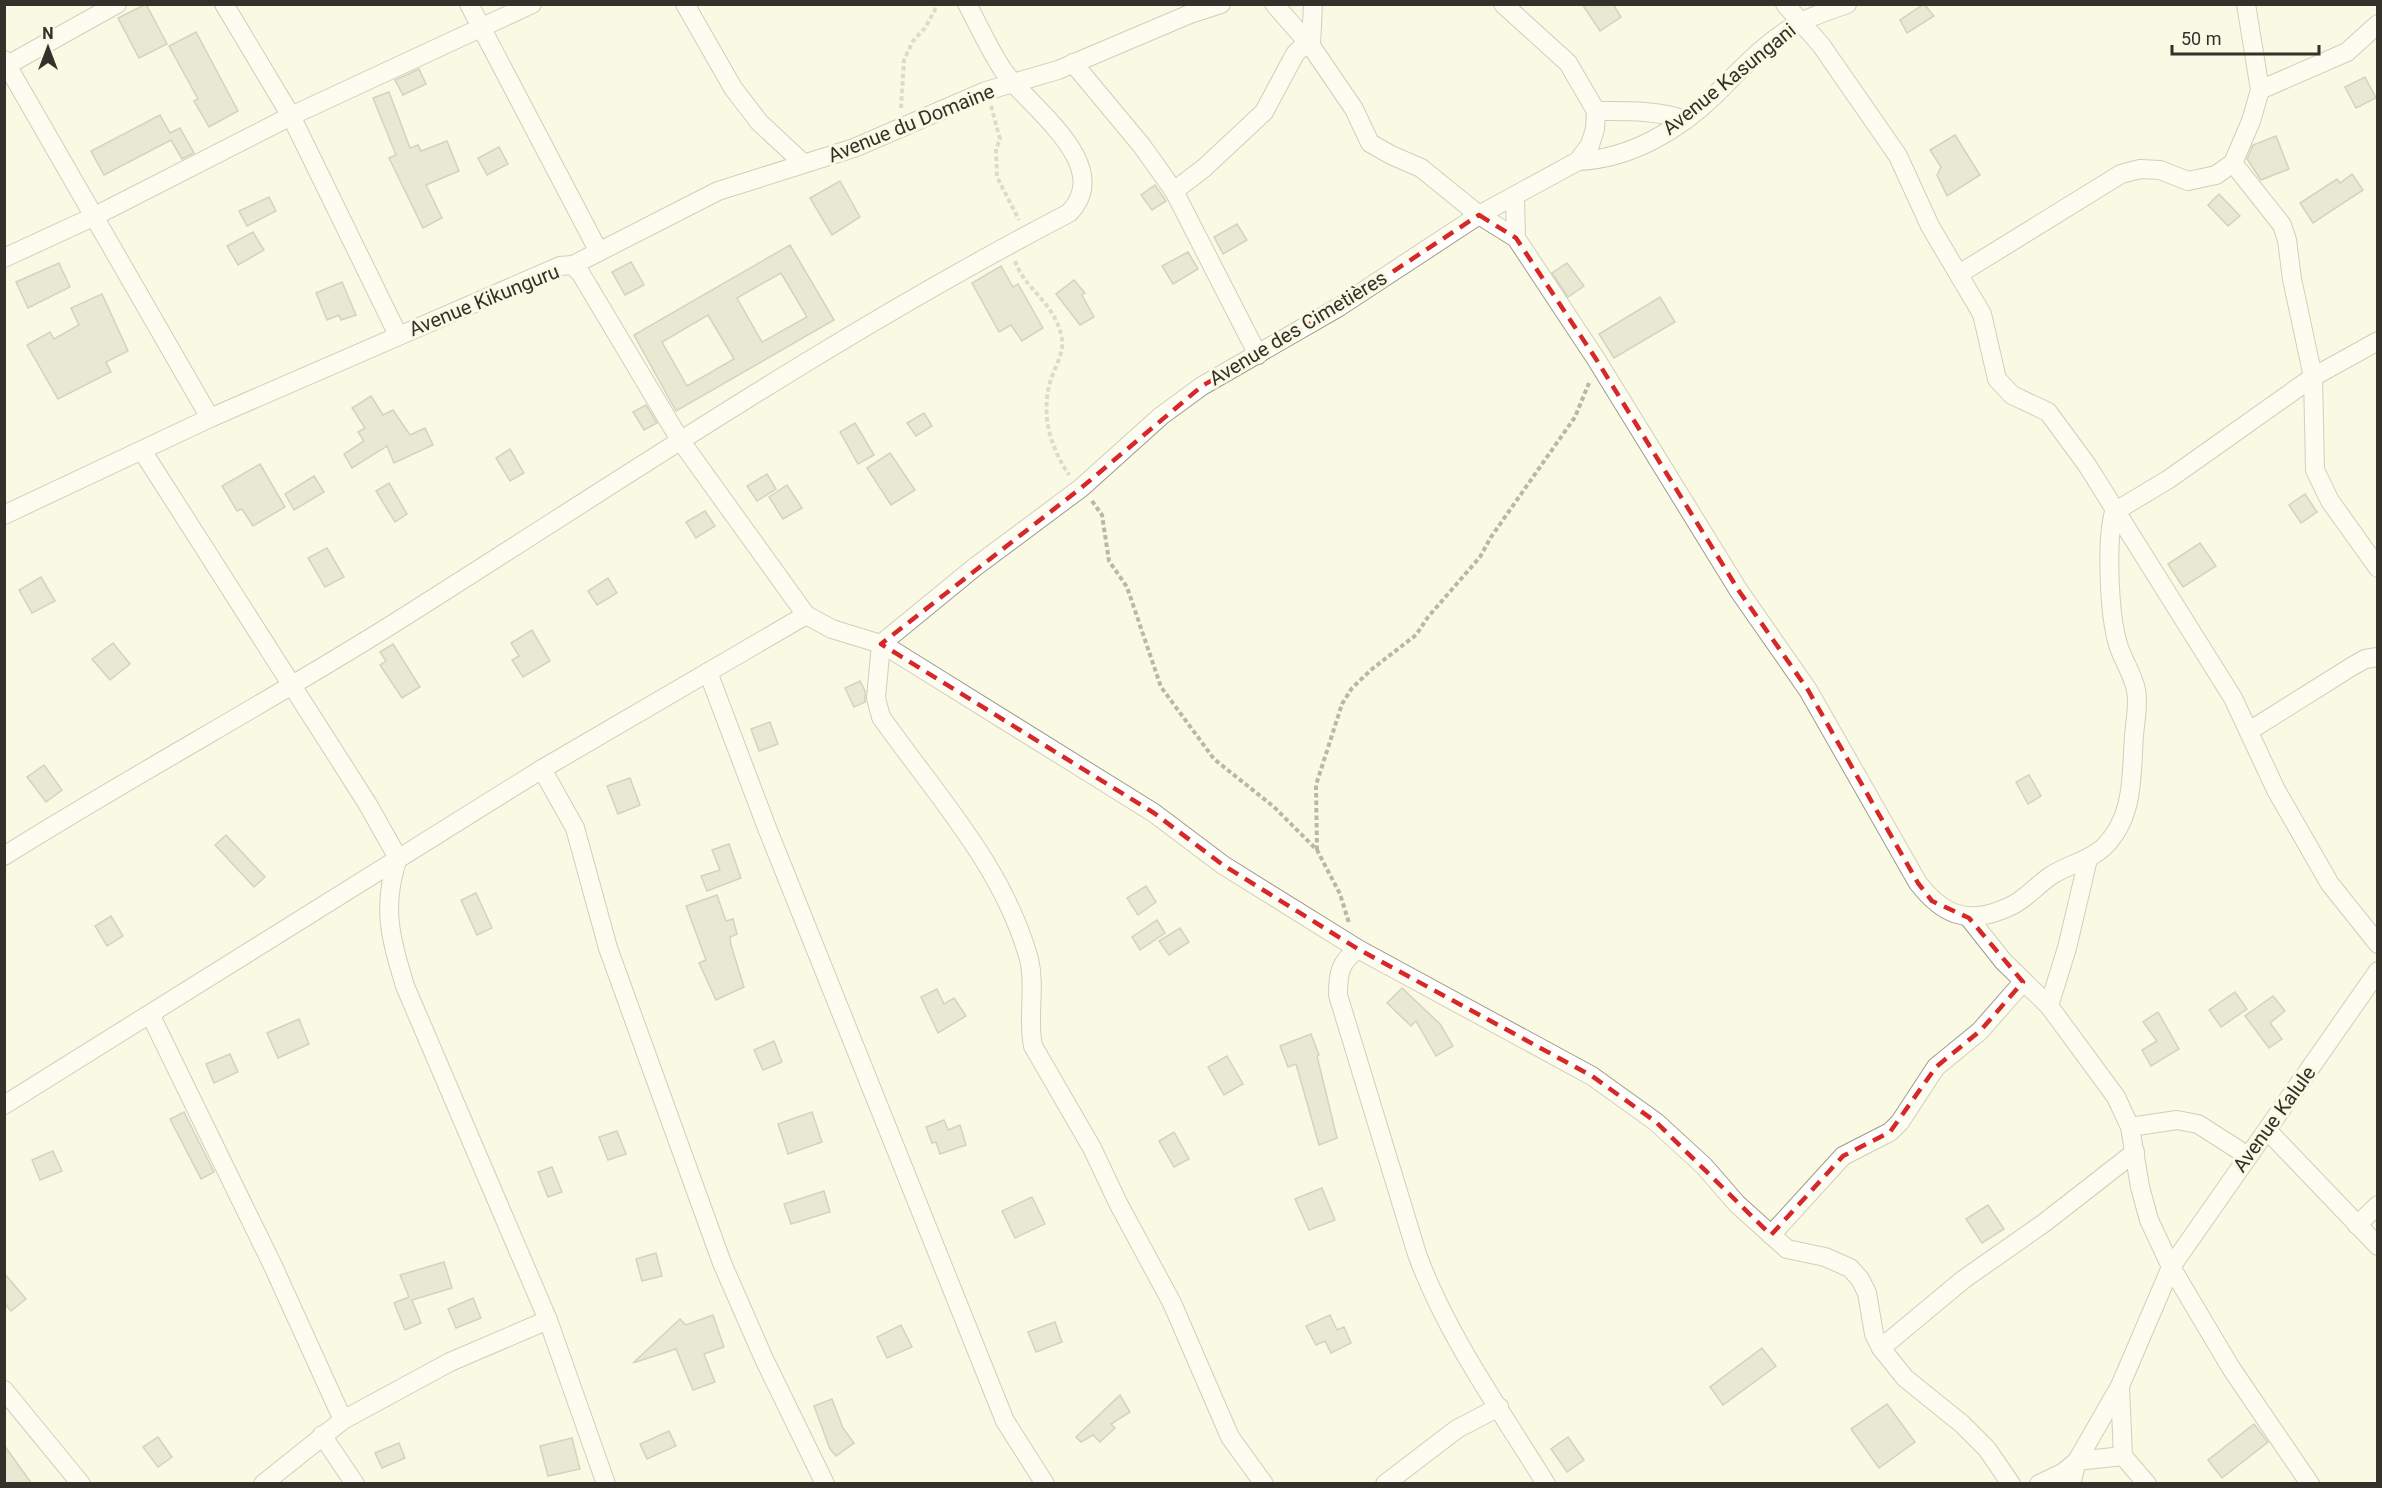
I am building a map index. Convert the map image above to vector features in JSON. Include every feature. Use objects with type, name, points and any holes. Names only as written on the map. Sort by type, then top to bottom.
[{"type":"street","points":[[117,4],[6,64],[210,418]]},
{"type":"street","points":[[224,4],[291,116],[398,335]]},
{"type":"street","points":[[469,4],[599,252]]},
{"type":"street","points":[[4,258],[95,216],[291,116],[532,4]]},
{"type":"street","points":[[685,4],[733,88],[759,122],[803,164]]},
{"type":"street","points":[[4,856],[175,751],[393,624],[680,440],[1026,235],[1069,213],[1080,201],[1083,187],[1081,171],[1067,142],[1004,72],[967,4]]},
{"type":"street","name":"Avenue du Domaine","points":[[573,265],[718,191],[854,148],[986,91],[1073,63],[1188,9],[1221,4]]},
{"type":"street","points":[[1274,4],[1311,46],[1354,109],[1370,143],[1421,168],[1479,215],[1516,238],[1596,359],[1739,591],[1808,690],[1918,883],[1932,901],[1953,914],[1969,918],[1992,915],[2018,904],[2050,876],[2071,864],[2088,859],[2104,847],[2115,831],[2131,798],[2138,708],[2136,689],[2117,641],[2112,611],[2110,540],[2115,512],[2169,479],[2313,377],[2378,341]]},
{"type":"street","points":[[1311,46],[1313,4]]},
{"type":"street","points":[[1503,4],[1568,63],[1596,111],[1641,111],[1670,115],[1685,120]]},
{"type":"street","points":[[1785,4],[1821,45],[1898,156],[1930,226],[1982,314],[1997,379],[2012,395],[2048,412],[2087,465],[2115,512],[2163,582],[2234,698],[2276,790],[2330,884],[2378,944]]},
{"type":"street","name":"Avenue Kasungani","points":[[1578,160],[1598,160],[1624,153],[1685,120],[1715,95],[1743,65],[1800,22],[1847,4]]},
{"type":"street","points":[[1959,274],[2121,174],[2140,169],[2160,170],[2188,181],[2216,175],[2233,163],[2251,121],[2260,90],[2246,4]]},
{"type":"street","points":[[2260,90],[2347,52],[2378,24]]},
{"type":"street","points":[[1174,191],[1204,168],[1264,112],[1294,54],[1301,48],[1311,46]]},
{"type":"street","points":[[1073,63],[1142,146],[1174,191],[1258,355]]},
{"type":"street","name":"Avenue des Cimetières","points":[[881,644],[975,567],[1081,489],[1161,416],[1202,386],[1339,307],[1479,215],[1578,160],[1590,145],[1595,129],[1596,111]]},
{"type":"street","points":[[2233,163],[2282,225],[2313,377],[2315,470],[2330,501],[2378,568]]},
{"type":"street","points":[[1515,197],[1516,238]]},
{"type":"street","name":"Avenue Kikunguru","points":[[4,515],[143,452],[210,418],[398,335],[560,266],[573,265],[581,274],[680,440],[806,615],[832,629],[881,644],[1154,813],[1223,865],[1358,949],[1592,1076],[1656,1122],[1786,1249],[1825,1257],[1850,1268],[1867,1293],[1874,1334],[1881,1348]]},
{"type":"street","points":[[143,452],[362,795],[398,858],[388,890],[387,911],[392,943],[405,986],[548,1320],[606,1484]]},
{"type":"street","points":[[4,1106],[542,769],[806,615]]},
{"type":"street","points":[[881,644],[876,698],[881,717],[989,864],[1028,958],[1032,976],[1029,1027],[1033,1046],[1092,1148],[1118,1203],[1172,1303],[1230,1437],[1264,1484]]},
{"type":"street","points":[[2249,731],[2351,667],[2365,659],[2378,657]]},
{"type":"street","points":[[708,672],[767,828],[1005,1421],[1045,1484]]},
{"type":"street","points":[[542,769],[575,828],[608,948],[722,1263],[764,1359],[825,1484]]},
{"type":"street","points":[[2049,1006],[2067,948],[2088,859]]},
{"type":"street","points":[[1969,918],[1984,940],[2049,1006],[2116,1098],[2130,1127],[2140,1187],[2149,1220],[2171,1268],[2231,1368],[2310,1484]]},
{"type":"street","points":[[1358,949],[1344,959],[1338,976],[1338,995],[1431,1293],[1546,1484]]},
{"type":"street","name":"Avenue Kalule","points":[[2071,1484],[2078,1461],[2120,1386],[2171,1268],[2378,971]]},
{"type":"street","points":[[1771,1235],[1843,1156],[1890,1132],[1900,1122],[1936,1067],[1980,1031],[2023,982]]},
{"type":"street","points":[[150,1014],[273,1266],[343,1420]]},
{"type":"street","points":[[2130,1127],[2177,1120],[2198,1124],[2248,1156]]},
{"type":"street","points":[[2268,1131],[2378,1246]]},
{"type":"street","points":[[2010,1484],[1987,1449],[1962,1424],[1905,1378],[1881,1348],[1964,1280],[2044,1223],[2135,1152]]},
{"type":"street","points":[[2357,1225],[2378,1205]]},
{"type":"street","points":[[262,1484],[343,1420],[450,1362],[548,1320]]},
{"type":"street","points":[[2120,1386],[2123,1456],[2147,1484]]},
{"type":"street","points":[[4,1390],[81,1484]]},
{"type":"street","points":[[1385,1484],[1457,1429],[1499,1407]]},
{"type":"street","points":[[322,1435],[355,1484]]},
{"type":"street","points":[[2039,1484],[2064,1472],[2078,1461],[2123,1456]]},
{"type":"path","points":[[900,128],[904,60],[938,4]]},
{"type":"path","points":[[986,91],[999,129],[1000,139],[996,149],[997,177],[1026,235],[1017,246],[1014,255],[1016,265],[1047,303],[1056,320],[1062,341],[1048,399],[1047,420],[1057,457],[1102,515],[1108,561],[1127,587],[1161,687],[1214,759],[1274,807],[1317,850],[1340,894],[1358,949]]},
{"type":"path","points":[[1317,850],[1316,785],[1342,704],[1352,688],[1372,669],[1416,634],[1480,557],[1491,537],[1575,417],[1596,359]]},
{"type":"highlighted area","points":[[1479,215],[1516,238],[1596,359],[1739,591],[1808,690],[1918,883],[1932,901],[1969,918],[2023,982],[1980,1031],[1936,1067],[1890,1132],[1843,1156],[1771,1235],[1656,1122],[1592,1076],[1358,949],[1223,865],[1154,813],[881,644],[1081,488],[1202,386],[1339,307]]},
{"type":"building","points":[[146,4],[167,44],[139,58],[118,18]]},
{"type":"building","points":[[1582,4],[1613,4],[1621,17],[1600,31]]},
{"type":"building","points":[[1924,4],[1934,16],[1907,33],[1900,20]]},
{"type":"building","points":[[196,32],[238,111],[209,127],[194,101],[198,99],[169,46]]},
{"type":"building","points":[[419,69],[426,84],[403,95],[395,80]]},
{"type":"building","points":[[2365,77],[2376,98],[2356,108],[2345,87]]},
{"type":"building","points":[[389,92],[410,148],[418,145],[421,151],[447,141],[459,171],[426,185],[442,218],[423,228],[389,158],[396,155],[373,98]]},
{"type":"building","points":[[160,115],[170,133],[180,128],[194,153],[182,159],[171,140],[104,175],[91,151]]},
{"type":"building","points":[[1955,135],[1980,175],[1947,196],[1937,175],[1941,167],[1930,150]]},
{"type":"building","points":[[2276,136],[2289,169],[2261,180],[2247,159],[2253,145]]},
{"type":"building","points":[[499,147],[508,164],[487,175],[478,158]]},
{"type":"building","points":[[2352,174],[2363,190],[2313,223],[2300,203],[2337,179],[2340,183]]},
{"type":"building","points":[[840,181],[860,217],[832,235],[810,198]]},
{"type":"building","points":[[1155,185],[1166,201],[1152,210],[1141,195]]},
{"type":"building","points":[[2219,194],[2240,216],[2228,226],[2208,205]]},
{"type":"building","points":[[269,197],[276,211],[247,226],[239,211]]},
{"type":"building","points":[[1237,224],[1247,240],[1223,254],[1214,237]]},
{"type":"building","points":[[253,232],[264,250],[238,265],[227,246]]},
{"type":"building","points":[[790,245],[834,320],[676,411],[634,335]],"holes":[[[781,273],[807,317],[762,342],[737,298]],[[708,315],[734,359],[687,386],[662,342]]]},
{"type":"building","points":[[1188,252],[1198,269],[1173,284],[1162,266]]},
{"type":"building","points":[[631,262],[644,285],[625,295],[612,272]]},
{"type":"building","points":[[59,263],[70,287],[28,308],[16,282]]},
{"type":"building","points":[[1567,263],[1584,286],[1568,297],[1552,273]]},
{"type":"building","points":[[1001,266],[1013,287],[1018,284],[1043,328],[1022,341],[1011,325],[999,332],[972,283]]},
{"type":"building","points":[[1074,280],[1085,293],[1082,295],[1094,317],[1080,325],[1056,294]]},
{"type":"building","points":[[342,282],[356,315],[341,320],[339,315],[327,320],[316,293]]},
{"type":"building","points":[[102,294],[128,351],[106,362],[111,372],[58,399],[27,345],[50,332],[54,339],[79,325],[71,308]]},
{"type":"building","points":[[1660,297],[1675,322],[1614,358],[1599,334]]},
{"type":"building","points":[[371,396],[383,415],[393,410],[410,435],[425,428],[433,445],[394,463],[387,446],[352,468],[344,454],[364,441],[358,432],[365,428],[352,408]]},
{"type":"building","points":[[646,405],[657,423],[644,430],[633,412]]},
{"type":"building","points":[[924,413],[932,426],[916,436],[907,423]]},
{"type":"building","points":[[855,423],[874,455],[858,464],[840,432]]},
{"type":"building","points":[[510,449],[524,473],[510,481],[496,458]]},
{"type":"building","points":[[890,453],[915,490],[891,505],[867,468]]},
{"type":"building","points":[[260,464],[285,507],[253,526],[242,509],[237,511],[222,486]]},
{"type":"building","points":[[767,474],[776,489],[757,501],[747,486]]},
{"type":"building","points":[[314,476],[324,492],[294,510],[285,494]]},
{"type":"building","points":[[389,483],[407,514],[395,522],[376,491]]},
{"type":"building","points":[[787,485],[802,508],[783,519],[769,497]]},
{"type":"building","points":[[2305,494],[2317,512],[2301,523],[2289,505]]},
{"type":"building","points":[[705,511],[715,526],[696,538],[686,522]]},
{"type":"building","points":[[2200,543],[2216,566],[2183,587],[2168,564]]},
{"type":"building","points":[[327,548],[344,577],[325,587],[308,558]]},
{"type":"building","points":[[41,577],[55,601],[32,613],[19,590]]},
{"type":"building","points":[[608,578],[617,593],[597,605],[588,591]]},
{"type":"building","points":[[532,630],[550,661],[523,677],[512,660],[519,656],[511,643]]},
{"type":"building","points":[[113,643],[130,664],[110,680],[92,659]]},
{"type":"building","points":[[393,644],[420,687],[402,698],[380,665],[386,661],[380,652]]},
{"type":"building","points":[[860,681],[865,691],[865,702],[854,707],[845,688]]},
{"type":"building","points":[[770,722],[778,744],[759,751],[751,729]]},
{"type":"building","points":[[44,765],[62,790],[46,802],[27,777]]},
{"type":"building","points":[[2029,775],[2041,796],[2028,804],[2016,782]]},
{"type":"building","points":[[630,778],[640,805],[618,814],[607,786]]},
{"type":"building","points":[[226,835],[265,877],[254,887],[215,845]]},
{"type":"building","points":[[729,844],[741,878],[707,891],[701,876],[720,870],[712,850]]},
{"type":"building","points":[[1146,886],[1156,902],[1138,915],[1127,898]]},
{"type":"building","points":[[476,893],[492,928],[477,935],[461,900]]},
{"type":"building","points":[[717,895],[726,921],[733,919],[737,934],[730,937],[731,945],[744,987],[716,1000],[699,963],[706,960],[686,906]]},
{"type":"building","points":[[111,916],[123,936],[107,946],[95,926]]},
{"type":"building","points":[[1157,920],[1165,933],[1140,950],[1132,937]]},
{"type":"building","points":[[1180,928],[1189,942],[1169,955],[1159,941]]},
{"type":"building","points":[[1402,988],[1440,1024],[1453,1046],[1436,1056],[1416,1021],[1411,1026],[1387,1003]]},
{"type":"building","points":[[937,989],[944,1004],[954,998],[966,1016],[938,1033],[921,997]]},
{"type":"building","points":[[2235,992],[2247,1009],[2221,1027],[2209,1010]]},
{"type":"building","points":[[2273,996],[2285,1011],[2270,1023],[2282,1039],[2269,1048],[2245,1016]]},
{"type":"building","points":[[2158,1012],[2179,1049],[2151,1066],[2142,1050],[2157,1041],[2143,1022]]},
{"type":"building","points":[[299,1019],[309,1044],[278,1058],[267,1033]]},
{"type":"building","points":[[1311,1034],[1319,1055],[1317,1056],[1337,1138],[1319,1145],[1296,1064],[1288,1067],[1280,1046]]},
{"type":"building","points":[[774,1041],[782,1062],[763,1070],[754,1050]]},
{"type":"building","points":[[230,1054],[238,1072],[214,1083],[206,1064]]},
{"type":"building","points":[[1227,1056],[1243,1084],[1224,1095],[1208,1067]]},
{"type":"building","points":[[184,1112],[214,1172],[201,1179],[170,1119]]},
{"type":"building","points":[[812,1112],[822,1142],[788,1154],[778,1124]]},
{"type":"building","points":[[944,1120],[948,1130],[960,1125],[966,1145],[940,1154],[936,1142],[932,1143],[926,1127]]},
{"type":"building","points":[[617,1131],[626,1154],[608,1160],[599,1137]]},
{"type":"building","points":[[1174,1132],[1189,1159],[1174,1167],[1159,1141]]},
{"type":"building","points":[[53,1151],[62,1171],[40,1180],[32,1160]]},
{"type":"building","points":[[552,1167],[562,1192],[548,1197],[538,1172]]},
{"type":"building","points":[[1322,1188],[1335,1220],[1309,1230],[1295,1199]]},
{"type":"building","points":[[824,1191],[830,1212],[791,1224],[784,1204]]},
{"type":"building","points":[[1032,1197],[1045,1224],[1015,1238],[1002,1211]]},
{"type":"building","points":[[1988,1205],[2004,1229],[1982,1243],[1966,1219]]},
{"type":"building","points":[[656,1253],[662,1276],[642,1281],[636,1259]]},
{"type":"building","points":[[444,1262],[452,1288],[412,1300],[421,1323],[405,1330],[394,1303],[409,1297],[400,1275]]},
{"type":"building","points":[[4,1273],[26,1299],[11,1311],[4,1303]]},
{"type":"building","points":[[473,1298],[481,1318],[456,1328],[448,1309]]},
{"type":"building","points":[[713,1315],[724,1347],[704,1354],[715,1382],[693,1390],[676,1349],[633,1363],[680,1319],[686,1325]]},
{"type":"building","points":[[1330,1315],[1337,1330],[1344,1327],[1351,1343],[1331,1353],[1325,1341],[1316,1345],[1306,1326]]},
{"type":"building","points":[[1055,1322],[1062,1342],[1036,1352],[1028,1332]]},
{"type":"building","points":[[901,1325],[912,1347],[887,1358],[877,1337]]},
{"type":"building","points":[[1762,1348],[1776,1366],[1723,1405],[1710,1387]]},
{"type":"building","points":[[1120,1395],[1130,1412],[1111,1424],[1115,1428],[1100,1442],[1093,1435],[1081,1442],[1076,1437]]},
{"type":"building","points":[[832,1399],[843,1428],[854,1443],[836,1456],[830,1449],[814,1406]]},
{"type":"building","points":[[1887,1404],[1915,1442],[1879,1468],[1851,1429]]},
{"type":"building","points":[[2254,1424],[2268,1442],[2222,1478],[2208,1460]]},
{"type":"building","points":[[669,1431],[676,1446],[647,1459],[640,1444]]},
{"type":"building","points":[[158,1437],[172,1457],[158,1467],[143,1447]]},
{"type":"building","points":[[1568,1437],[1584,1460],[1567,1472],[1551,1449]]},
{"type":"building","points":[[572,1438],[580,1469],[548,1476],[540,1446]]},
{"type":"building","points":[[399,1443],[405,1458],[382,1468],[375,1453]]},
{"type":"building","points":[[4,1445],[32,1484],[4,1484]]}]
